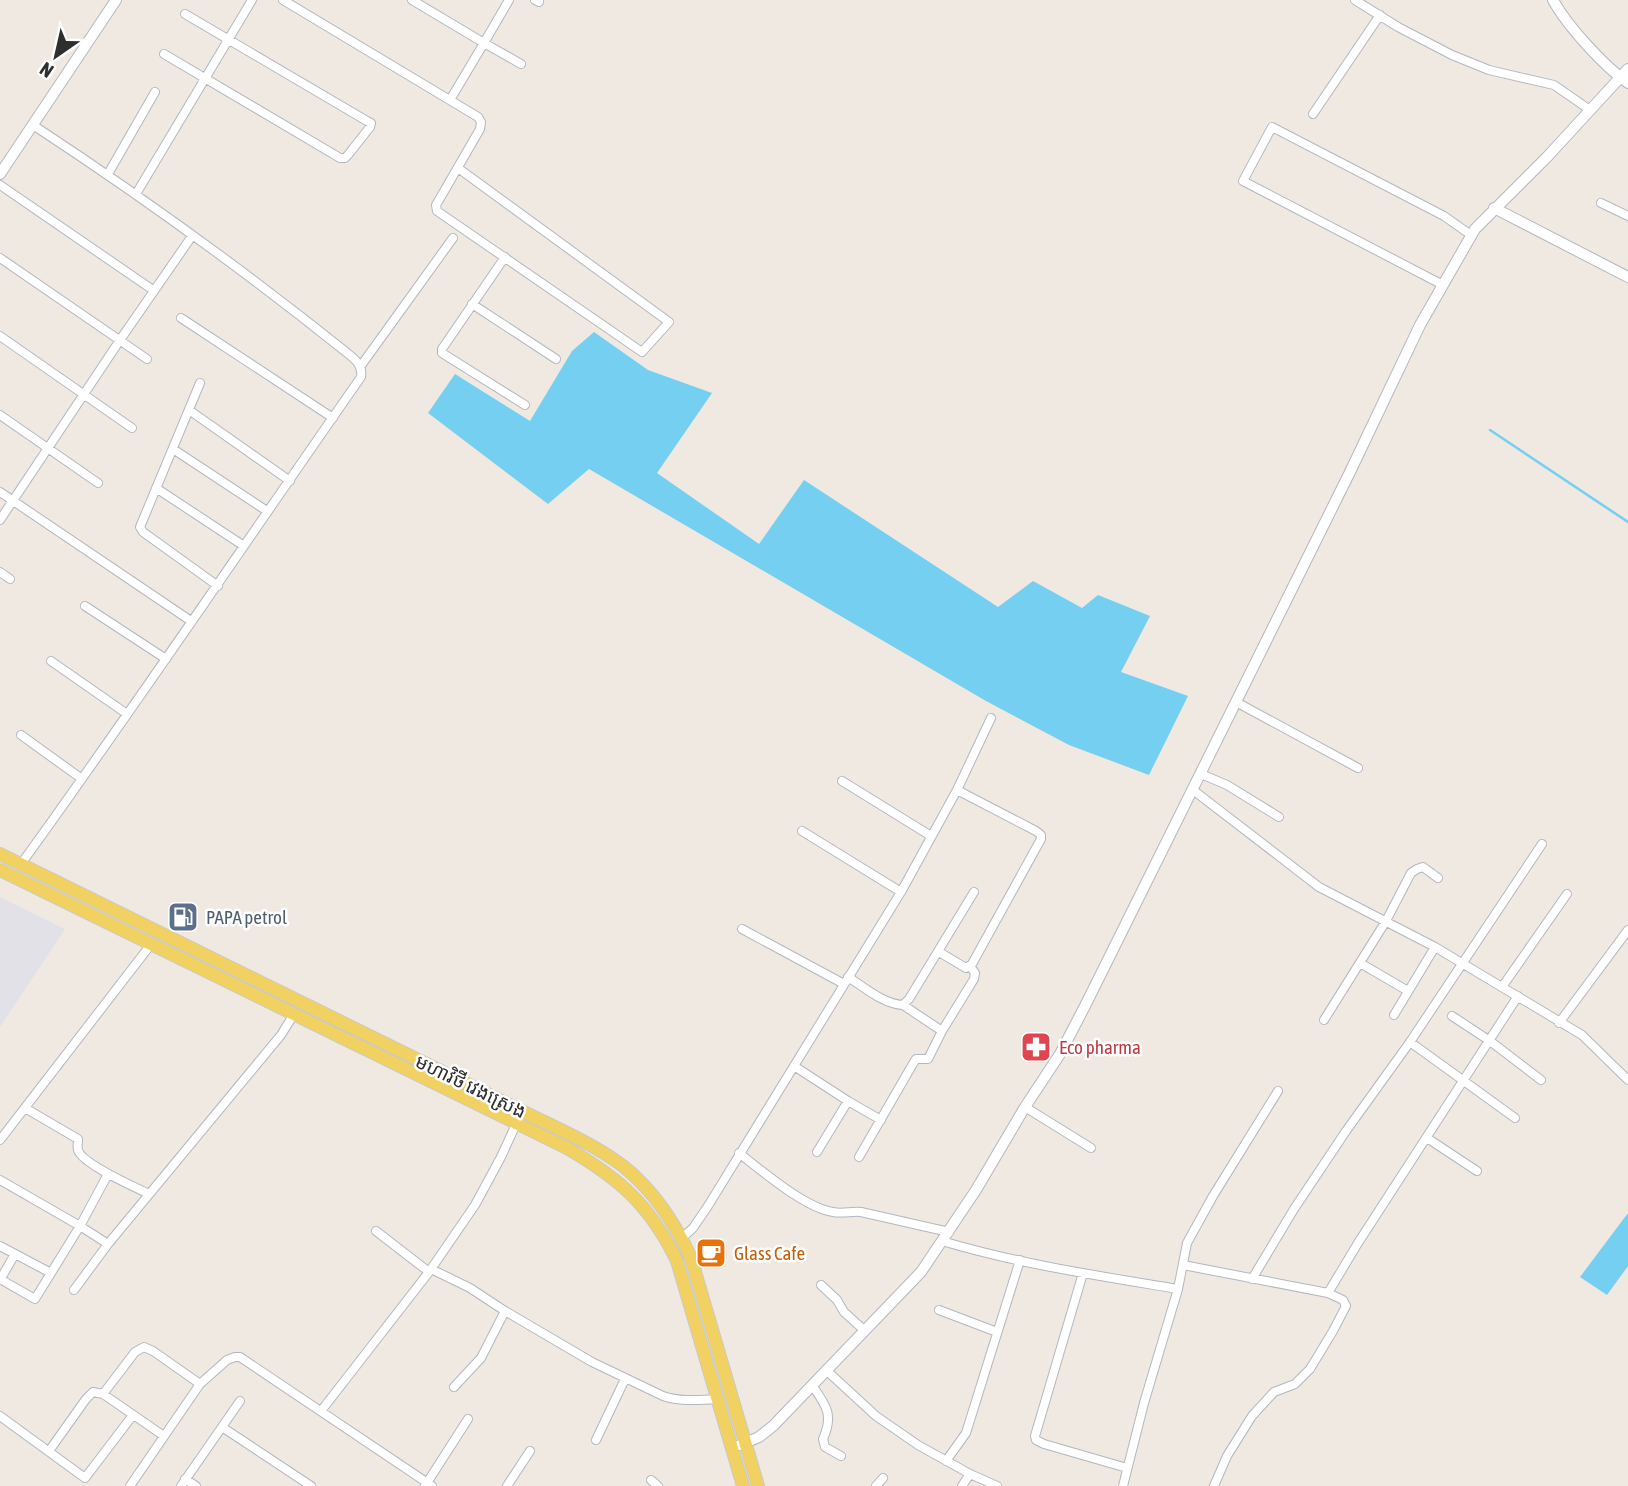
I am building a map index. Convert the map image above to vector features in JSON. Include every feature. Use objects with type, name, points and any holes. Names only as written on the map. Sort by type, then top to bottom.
[{"type":"main road","name":"មហាវិថី វេងស្រេង","points":[[0,854],[585,1142],[623,1166],[646,1187],[664,1209],[691,1258],[758,1486]]},
{"type":"main road","name":"មហាវិថី វេងស្រេង","points":[[0,870],[516,1123],[596,1165],[636,1198],[654,1220],[677,1261],[743,1486]]},
{"type":"street","points":[[0,174],[116,0]]},
{"type":"street","points":[[136,194],[252,0]]},
{"type":"street","points":[[283,0],[478,117],[481,122],[480,130],[436,205],[437,211],[642,352],[669,322],[458,168]]},
{"type":"street","points":[[412,0],[521,64]]},
{"type":"street","points":[[450,100],[509,0]]},
{"type":"street","points":[[1355,0],[1452,55],[1489,70],[1554,85],[1590,110]]},
{"type":"street","points":[[731,1447],[746,1444],[772,1426],[921,1272],[946,1236],[1070,1035],[1350,472],[1420,325],[1471,235],[1590,110],[1626,77],[1602,61],[1560,13],[1553,0]]},
{"type":"street","points":[[164,54],[340,158],[348,155],[370,127],[371,123],[185,14]]},
{"type":"street","points":[[1313,114],[1380,15]]},
{"type":"street","points":[[108,174],[155,92]]},
{"type":"street","points":[[21,864],[218,586],[362,372],[358,362],[310,323],[136,194],[33,125]]},
{"type":"street","points":[[1443,285],[1243,181],[1272,127],[1444,216],[1471,235]]},
{"type":"street","points":[[0,185],[153,290]]},
{"type":"street","points":[[1601,202],[1628,216]]},
{"type":"street","points":[[1494,208],[1628,277]]},
{"type":"street","points":[[0,520],[192,236]]},
{"type":"street","points":[[360,367],[453,237]]},
{"type":"street","points":[[505,257],[442,349],[442,353],[525,405]]},
{"type":"street","points":[[0,258],[147,359]]},
{"type":"street","points":[[472,304],[556,359]]},
{"type":"street","points":[[181,318],[332,418]]},
{"type":"street","points":[[0,337],[132,428]]},
{"type":"street","points":[[200,383],[140,527],[143,533],[218,586]]},
{"type":"street","points":[[189,410],[290,481]]},
{"type":"street","points":[[0,415],[98,482]]},
{"type":"street","points":[[173,449],[267,511]]},
{"type":"street","points":[[156,488],[244,546]]},
{"type":"street","points":[[0,492],[191,621]]},
{"type":"street","points":[[0,572],[10,579]]},
{"type":"street","points":[[85,607],[166,659]]},
{"type":"street","points":[[51,661],[127,714]]},
{"type":"street","points":[[1236,702],[1358,768]]},
{"type":"street","points":[[682,1238],[693,1228],[708,1206],[901,892],[957,790],[991,718]]},
{"type":"street","points":[[21,736],[82,779]]},
{"type":"street","points":[[1201,774],[1227,785],[1279,817]]},
{"type":"street","points":[[842,781],[931,836]]},
{"type":"street","points":[[939,952],[966,968],[970,966],[1041,839],[1041,835],[957,790]]},
{"type":"street","points":[[1193,790],[1319,887],[1435,947],[1582,1035],[1628,1080]]},
{"type":"street","points":[[803,831],[901,892]]},
{"type":"street","points":[[1252,1279],[1346,1131],[1410,1042],[1542,845]]},
{"type":"street","points":[[1324,1020],[1386,921],[1412,873],[1423,867],[1438,878]]},
{"type":"street","points":[[903,1005],[939,952],[974,892]]},
{"type":"street","points":[[1502,986],[1567,894]]},
{"type":"street","points":[[742,929],[895,1005],[903,1005],[942,1031]]},
{"type":"street","points":[[1559,1023],[1628,930]]},
{"type":"street","points":[[0,1140],[158,932]]},
{"type":"street","points":[[1394,1015],[1435,947]]},
{"type":"street","points":[[1360,963],[1408,991]]},
{"type":"street","points":[[859,1157],[916,1059],[928,1059],[974,979],[975,973],[970,966]]},
{"type":"street","points":[[1328,1293],[1518,996]]},
{"type":"street","points":[[74,1290],[108,1244],[281,1035],[293,1014]]},
{"type":"street","points":[[1452,1016],[1541,1080]]},
{"type":"street","points":[[1410,1042],[1515,1118]]},
{"type":"street","points":[[794,1066],[881,1119]]},
{"type":"street","points":[[1123,1486],[1178,1289],[1187,1242],[1278,1091]]},
{"type":"street","points":[[817,1152],[848,1101]]},
{"type":"street","points":[[1025,1107],[1091,1148]]},
{"type":"street","points":[[25,1108],[78,1139],[79,1152],[108,1174],[149,1194]]},
{"type":"street","points":[[321,1411],[430,1270],[475,1205],[522,1111]]},
{"type":"street","points":[[1427,1138],[1477,1171]]},
{"type":"street","points":[[739,1153],[801,1199],[820,1209],[836,1213],[861,1212],[946,1236],[968,1248],[1020,1260],[1178,1289]]},
{"type":"street","points":[[15,1254],[0,1280],[35,1299],[108,1174]]},
{"type":"street","points":[[0,1181],[108,1244]]},
{"type":"street","points":[[376,1231],[430,1270],[470,1288],[505,1311],[625,1379],[674,1400],[717,1399]]},
{"type":"street","points":[[0,1245],[51,1273]]},
{"type":"street","points":[[946,1461],[965,1433],[1020,1260]]},
{"type":"street","points":[[1183,1265],[1328,1293],[1343,1300],[1346,1306],[1310,1369],[1295,1384],[1274,1392],[1252,1416],[1227,1456],[1214,1486]]},
{"type":"street","points":[[1083,1273],[1035,1436],[1036,1440],[1044,1444],[1127,1468]]},
{"type":"street","points":[[821,1285],[865,1331]]},
{"type":"street","points":[[939,1310],[998,1332]]},
{"type":"street","points":[[454,1387],[481,1358],[505,1311]]},
{"type":"street","points":[[103,1394],[135,1353],[144,1347],[200,1384]]},
{"type":"street","points":[[130,1486],[200,1384],[227,1360],[235,1357],[240,1357],[428,1485],[468,1419]]},
{"type":"street","points":[[826,1370],[876,1416],[918,1445],[997,1486]]},
{"type":"street","points":[[596,1440],[625,1379]]},
{"type":"street","points":[[812,1385],[825,1404],[829,1416],[829,1427],[823,1439],[825,1447],[841,1456]]},
{"type":"street","points":[[49,1451],[93,1392],[103,1394],[164,1436]]},
{"type":"street","points":[[196,1486],[183,1483],[240,1401]]},
{"type":"street","points":[[0,1416],[85,1478],[133,1415]]},
{"type":"street","points":[[222,1427],[311,1486]]},
{"type":"street","points":[[508,1486],[530,1451]]},
{"type":"street","points":[[962,1486],[970,1474]]},
{"type":"street","points":[[876,1486],[883,1478]]},
{"type":"shaded area","points":[[0,897],[65,929],[0,1027]]},
{"type":"water","points":[[594,332],[648,370],[712,393],[657,473],[759,544],[804,480],[998,607],[1033,581],[1082,608],[1098,595],[1150,616],[1121,672],[1188,696],[1149,775],[1069,745],[986,701],[589,469],[548,504],[428,413],[455,374],[530,421],[572,351]]},
{"type":"water","points":[[1628,1213],[1628,1266],[1607,1295],[1580,1277]]},
{"type":"waterway","points":[[1490,430],[1628,522]]},
{"type":"place","name":"PAPA petrol","points":[[183,917]]},
{"type":"place","name":"Eco pharma","points":[[1036,1047]]},
{"type":"place","name":"Glass Cafe","points":[[711,1253]]}]
